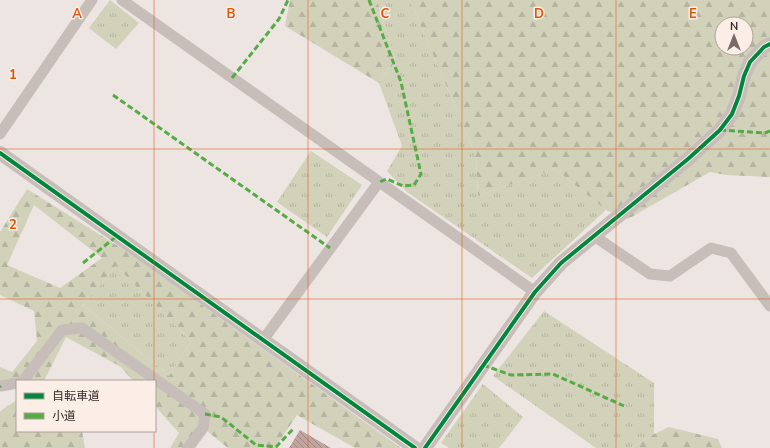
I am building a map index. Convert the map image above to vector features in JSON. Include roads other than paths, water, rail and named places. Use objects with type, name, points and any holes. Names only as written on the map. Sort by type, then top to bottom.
[{"type":"street","points":[[0,134],[92,0]]},
{"type":"street","points":[[122,0],[535,292]]},
{"type":"street","points":[[425,448],[535,292],[560,263],[688,159],[720,130],[732,114],[750,62],[764,47],[770,44]]},
{"type":"street","points":[[0,153],[415,448]]},
{"type":"street","points":[[263,340],[379,182]]},
{"type":"street","points":[[594,236],[650,274],[670,276],[711,248],[731,253],[770,306]]},
{"type":"street","points":[[24,380],[62,330],[82,328],[205,414],[203,428],[188,448]]},
{"type":"street","points":[[0,386],[16,383]]}]
